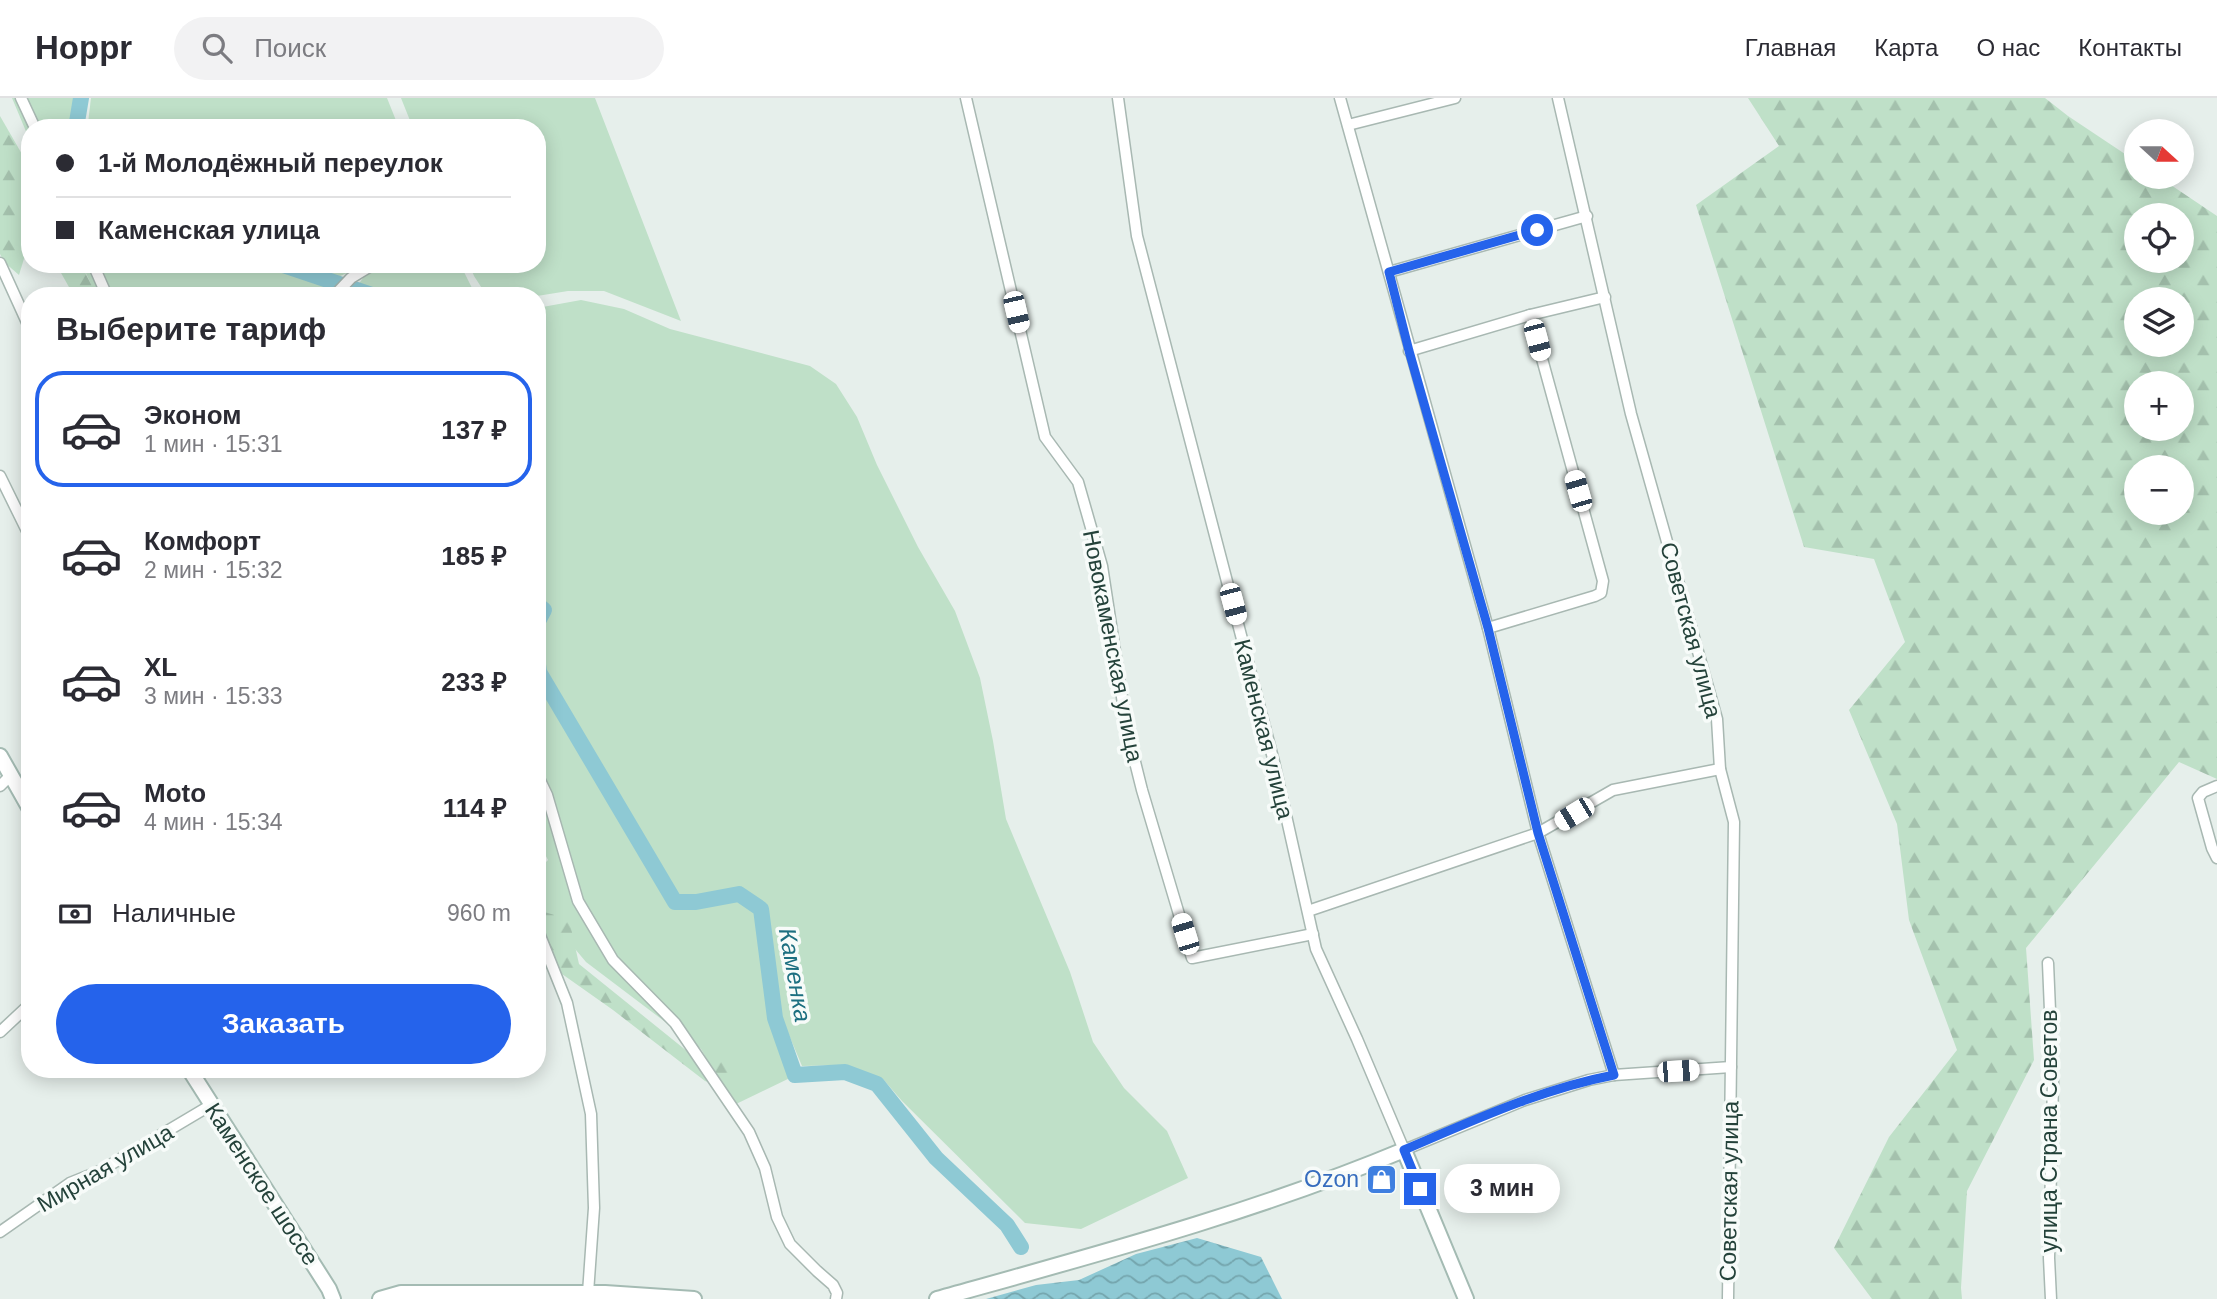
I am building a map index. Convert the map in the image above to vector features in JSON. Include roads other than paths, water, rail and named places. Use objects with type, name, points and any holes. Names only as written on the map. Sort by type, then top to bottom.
[{"type":"street","points":[[21,98],[31,119]]},
{"type":"street","name":"Новокаменская улица","points":[[966,98],[1045,438],[1078,482],[1102,566],[1127,730],[1192,958],[1313,934]]},
{"type":"street","name":"Каменская улица","points":[[1118,98],[1137,236],[1274,762],[1316,949],[1357,1038],[1466,1299]]},
{"type":"street","points":[[1340,98],[1488,628],[1538,833],[1614,1075]]},
{"type":"street","points":[[1348,125],[1455,98]]},
{"type":"street","name":"Советская улица","points":[[1558,98],[1631,414],[1717,719],[1720,769],[1734,822],[1728,1299]]},
{"type":"street","points":[[1389,272],[1587,216]]},
{"type":"street","points":[[0,263],[21,309]]},
{"type":"street","points":[[342,287],[359,273]]},
{"type":"street","points":[[1409,351],[1530,315],[1605,297]]},
{"type":"street","points":[[1488,628],[1595,596],[1601,593],[1603,581],[1530,315]]},
{"type":"street","points":[[0,477],[21,519]]},
{"type":"street","points":[[0,756],[5,781],[21,799]]},
{"type":"street","points":[[1308,911],[1538,833],[1613,790],[1720,769]]},
{"type":"street","points":[[2217,786],[2203,792],[2198,798],[2217,858]]},
{"type":"street","points":[[546,793],[578,901],[614,960],[675,1023],[749,1132],[765,1168],[777,1217],[790,1244],[833,1285],[837,1293],[836,1299]]},
{"type":"street","points":[[546,950],[567,1003],[592,1114],[594,1208],[588,1293]]},
{"type":"street","name":"улица Страна Советов","points":[[2048,963],[2053,1082],[2049,1258],[2051,1299]]},
{"type":"street","points":[[0,1032],[21,1012]]},
{"type":"street","points":[[936,1299],[1211,1220],[1354,1170],[1525,1100],[1590,1080],[1614,1075],[1731,1067]]},
{"type":"street","name":"Каменское шоссе","points":[[194,1078],[268,1191],[333,1299]]},
{"type":"street","name":"Мирная улица","points":[[0,1233],[70,1183],[100,1171],[211,1105]]},
{"type":"street","points":[[380,1299],[401,1293],[588,1293],[694,1299]]},
{"type":"water","points":[[1197,1238],[1261,1257],[1282,1299],[986,1299],[1036,1285],[1079,1280],[1136,1254]]},
{"type":"waterway","name":"Каменка","points":[[78,119],[81,98]]},
{"type":"waterway","name":"Каменка","points":[[307,273],[348,287]]},
{"type":"waterway","name":"Каменка","points":[[546,684],[675,902],[696,902],[739,894],[761,909],[775,1018],[795,1075],[845,1072],[877,1084],[936,1158],[1007,1225],[1021,1247]]},
{"type":"place","name":"Ozon","points":[[1382,1179]]}]
